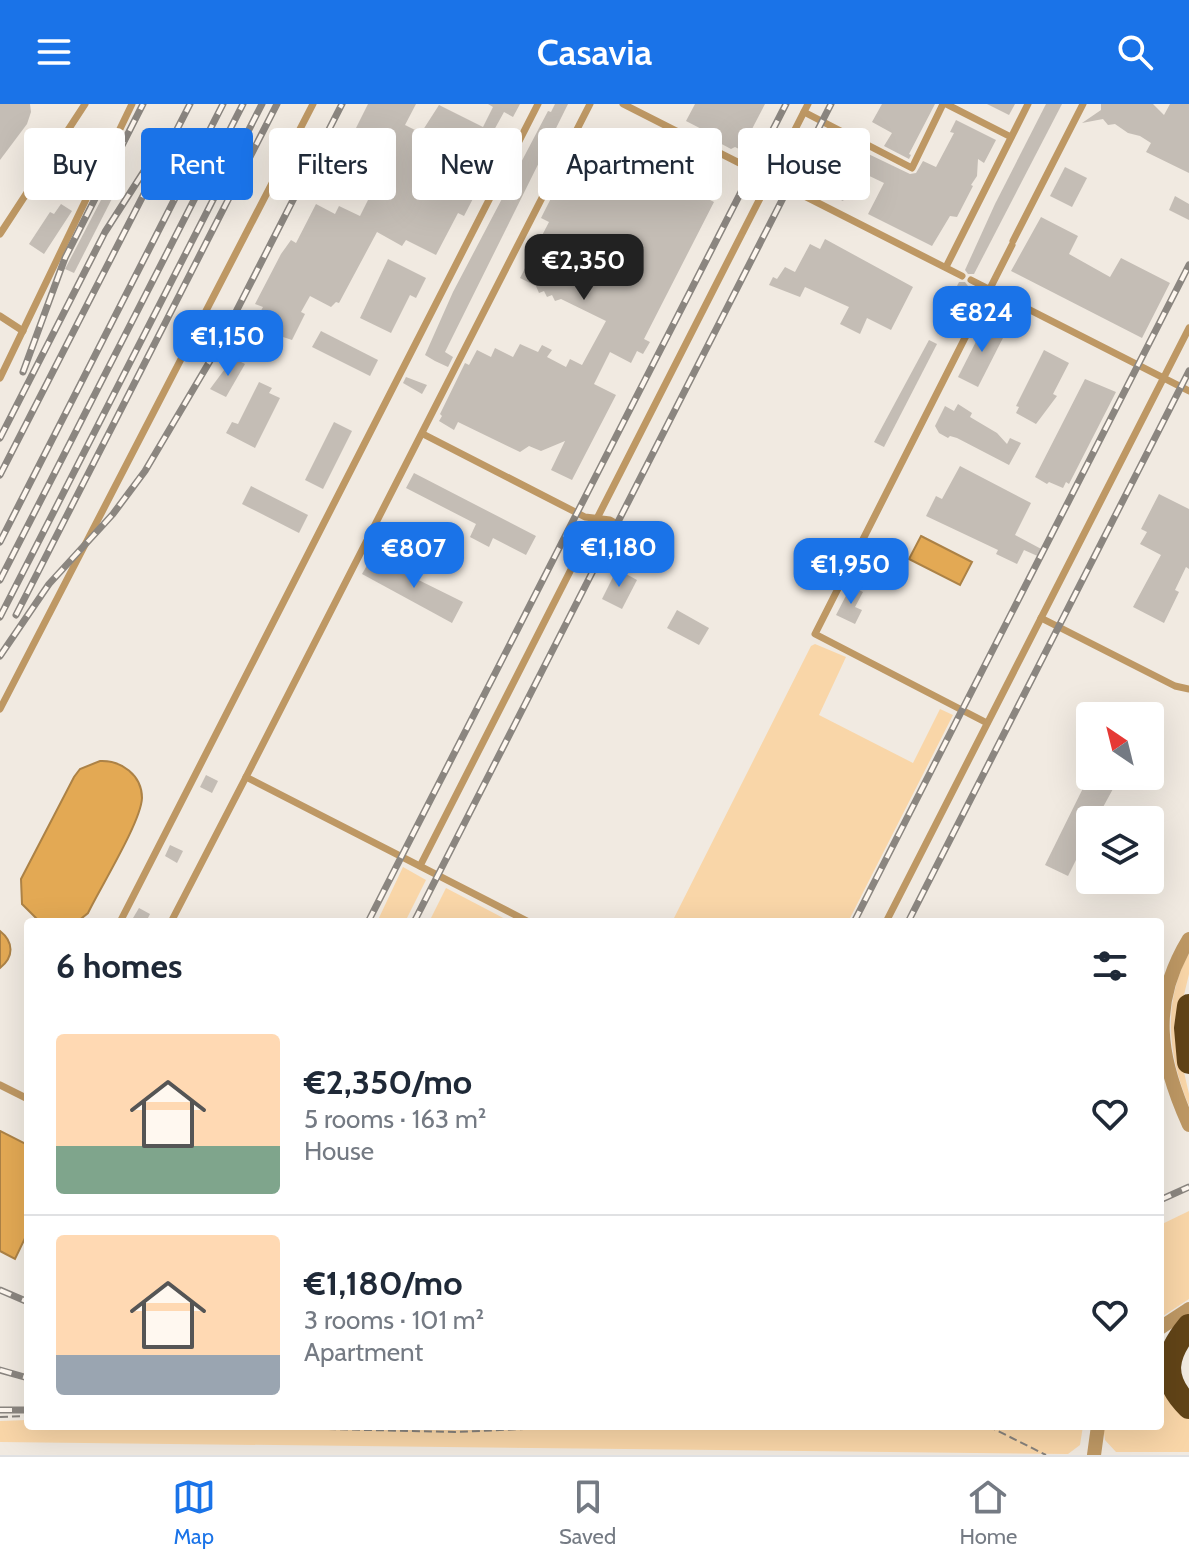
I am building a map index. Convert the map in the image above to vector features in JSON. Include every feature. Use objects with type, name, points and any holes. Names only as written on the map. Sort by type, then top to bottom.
[{"type":"highway","points":[[1189,1006],[1186,1028],[1189,1062]]},
{"type":"highway","points":[[1189,1323],[1174,1345],[1169,1361],[1173,1386],[1189,1407]]},
{"type":"street","points":[[1164,997],[1174,967],[1189,939]]},
{"type":"street","points":[[1164,1053],[1171,1083],[1189,1125]]},
{"type":"street","points":[[1164,1325],[1189,1309]]},
{"type":"street","points":[[1164,1337],[1189,1323]]},
{"type":"street","points":[[1090,1430],[1093,1455]]},
{"type":"street","points":[[1093,1455],[1097,1430]]},
{"type":"lane","points":[[0,234],[85,104]]},
{"type":"lane","points":[[0,378],[131,104]]},
{"type":"lane","points":[[0,709],[313,104]]},
{"type":"lane","points":[[122,918],[538,104]]},
{"type":"lane","points":[[173,918],[590,104]]},
{"type":"lane","points":[[623,104],[738,162]]},
{"type":"lane","points":[[796,128],[806,108],[912,168],[945,104],[1011,137]]},
{"type":"lane","points":[[946,267],[1028,104]]},
{"type":"lane","points":[[987,723],[815,634],[1083,104]]},
{"type":"lane","points":[[420,866],[759,200]]},
{"type":"lane","points":[[814,200],[962,276]]},
{"type":"lane","points":[[971,280],[1189,391]]},
{"type":"lane","points":[[0,316],[23,331]]},
{"type":"lane","points":[[888,918],[1189,328]]},
{"type":"lane","points":[[423,434],[585,517],[610,520],[666,552]]},
{"type":"lane","points":[[1041,618],[1175,686],[1189,689]]},
{"type":"lane","points":[[246,777],[521,918]]},
{"type":"lane","points":[[0,1085],[24,1097]]},
{"type":"path","points":[[0,1417],[24,1416]]},
{"type":"path","points":[[293,1430],[376,1430]]},
{"type":"path","points":[[408,1430],[501,1430]]},
{"type":"path","points":[[996,1430],[1046,1455]]},
{"type":"shaded area","points":[[921,536],[972,562],[960,585],[909,559]]},
{"type":"shaded area","points":[[815,644],[846,657],[819,715],[913,763],[940,709],[953,715],[850,918],[674,918],[811,646]]},
{"type":"shaded area","points":[[108,761],[129,770],[141,790],[140,809],[88,913],[82,918],[36,918],[22,904],[21,879],[80,769]]},
{"type":"shaded area","points":[[403,867],[426,880],[407,918],[379,918]]},
{"type":"shaded area","points":[[446,888],[503,918],[431,918]]},
{"type":"shaded area","points":[[0,931],[8,940],[10,954],[0,968]]},
{"type":"shaded area","points":[[1189,953],[1189,974],[1179,1016],[1181,1059],[1189,1106],[1176,1068],[1171,1029],[1175,991]]},
{"type":"shaded area","points":[[0,1131],[24,1143],[24,1240],[15,1259],[0,1251]]},
{"type":"shaded area","points":[[1189,1211],[1189,1299],[1164,1315],[1164,1223]]},
{"type":"shaded area","points":[[1164,1368],[1189,1415],[1189,1452],[1116,1452],[1105,1440],[1104,1430],[1164,1430]]},
{"type":"shaded area","points":[[24,1420],[24,1430],[1082,1430],[1080,1445],[1068,1454],[0,1442],[0,1421]]},
{"type":"building","points":[[0,104],[30,104],[27,124],[0,160]]},
{"type":"building","points":[[368,104],[416,104],[405,125],[412,128],[412,200],[472,200],[464,216],[458,213],[436,255],[406,240],[402,246],[377,232],[339,303],[331,307],[310,296],[292,340],[280,336],[282,332],[257,318],[263,307],[255,304],[281,254],[291,240],[296,243],[316,204],[335,214],[339,206],[360,216],[368,200],[396,200],[396,128],[356,128]]},
{"type":"building","points":[[488,104],[520,104],[513,117],[504,112],[495,128],[424,128],[439,105],[483,127],[493,107]]},
{"type":"building","points":[[555,104],[568,104],[556,128],[539,128],[548,111],[551,112]]},
{"type":"building","points":[[695,104],[765,104],[752,128],[738,128],[738,148],[722,144],[722,128],[700,128],[686,121]]},
{"type":"building","points":[[882,104],[935,104],[909,159],[884,146],[892,133],[872,122]]},
{"type":"building","points":[[987,104],[1015,104],[1009,115]]},
{"type":"building","points":[[1046,104],[1062,104],[974,274],[968,274],[965,270],[995,204]]},
{"type":"building","points":[[1101,104],[1153,104],[1164,115],[1170,104],[1189,104],[1189,173],[1146,152],[1151,143],[1115,124],[1108,125],[1103,119],[1082,123],[1101,110]]},
{"type":"building","points":[[956,120],[996,140],[984,163],[978,159],[977,176],[957,217],[950,216],[932,246],[868,214],[884,183],[870,176],[870,155],[910,174],[916,173],[923,161],[936,167],[954,133],[950,132]]},
{"type":"building","points":[[538,130],[538,164],[522,197],[522,161]]},
{"type":"building","points":[[1065,167],[1087,178],[1072,207],[1050,196]]},
{"type":"building","points":[[1175,196],[1189,204],[1189,220],[1169,210]]},
{"type":"building","points":[[101,200],[111,200],[74,273],[65,269]]},
{"type":"building","points":[[501,200],[520,200],[445,352],[453,357],[448,367],[425,355],[453,292]]},
{"type":"building","points":[[550,200],[714,202],[644,339],[650,342],[643,354],[637,351],[631,363],[610,352],[594,384],[616,395],[572,480],[551,470],[565,441],[541,451],[529,446],[520,452],[458,422],[454,430],[439,421],[465,363],[469,365],[477,350],[491,357],[495,348],[513,357],[520,344],[538,352],[542,345],[552,350],[547,357],[566,367],[570,359],[582,365],[606,321],[561,299],[555,301],[552,295],[547,297],[544,291],[539,293],[536,286],[520,278],[549,222],[541,218]]},
{"type":"building","points":[[61,204],[72,211],[44,254],[29,244],[50,212],[54,214]]},
{"type":"building","points":[[1041,217],[1078,236],[1069,254],[1110,277],[1121,258],[1170,283],[1142,338],[1011,271]]},
{"type":"building","points":[[825,239],[913,287],[891,330],[867,318],[860,334],[840,324],[849,307],[805,287],[800,297],[769,285],[785,267],[795,272],[810,244],[820,249]]},
{"type":"building","points":[[388,259],[426,278],[416,298],[410,295],[391,333],[360,318]]},
{"type":"building","points":[[959,282],[965,282],[968,286],[955,310],[947,306]]},
{"type":"building","points":[[987,320],[1007,330],[978,387],[958,377]]},
{"type":"building","points":[[321,331],[378,360],[370,376],[312,347]]},
{"type":"building","points":[[929,340],[937,344],[884,447],[874,442]]},
{"type":"building","points":[[1044,350],[1069,363],[1053,394],[1057,396],[1036,424],[1016,413],[1019,407],[1016,406]]},
{"type":"building","points":[[233,358],[245,364],[226,397],[210,389]]},
{"type":"building","points":[[406,377],[427,385],[422,394],[403,383]]},
{"type":"building","points":[[1085,379],[1116,392],[1069,484],[1066,482],[1063,488],[1049,482],[1047,484],[1035,477]]},
{"type":"building","points":[[259,382],[272,388],[269,393],[280,398],[255,448],[226,433],[232,422],[238,424]]},
{"type":"building","points":[[958,404],[972,413],[970,417],[997,433],[1007,444],[1010,438],[1021,443],[1009,465],[957,438],[948,438],[939,433],[935,426],[945,406],[954,411]]},
{"type":"building","points":[[334,422],[352,431],[323,489],[305,480]]},
{"type":"building","points":[[960,466],[1031,503],[1015,535],[1045,551],[1042,558],[1024,550],[1017,564],[996,554],[998,550],[926,516],[936,496],[942,499]]},
{"type":"building","points":[[414,473],[536,536],[526,555],[493,538],[489,547],[470,537],[476,524],[406,488]]},
{"type":"building","points":[[251,486],[308,515],[299,533],[242,504]]},
{"type":"building","points":[[1159,494],[1189,509],[1189,569],[1186,567],[1175,590],[1179,592],[1164,623],[1133,607],[1161,555],[1140,544],[1147,532],[1141,529]]},
{"type":"building","points":[[372,557],[463,602],[452,623],[362,574]]},
{"type":"building","points":[[617,569],[637,580],[622,609],[602,599]]},
{"type":"building","points":[[851,586],[863,592],[855,607],[862,610],[855,624],[836,615]]},
{"type":"building","points":[[677,610],[709,628],[699,645],[667,628]]},
{"type":"building","points":[[206,775],[218,781],[212,793],[200,787]]},
{"type":"building","points":[[1082,790],[1112,790],[1104,806],[1076,806],[1076,860],[1068,876],[1045,865]]},
{"type":"building","points":[[170,845],[183,851],[177,863],[165,856]]},
{"type":"building","points":[[139,908],[150,914],[148,918],[133,918]]},
{"type":"railway","points":[[23,372],[65,258],[143,104]]},
{"type":"railway","points":[[0,475],[190,104]]},
{"type":"railway","points":[[0,542],[223,104]]},
{"type":"railway","points":[[0,580],[243,104]]},
{"type":"railway","points":[[0,617],[262,104]]},
{"type":"railway","points":[[16,615],[277,104]]},
{"type":"railway","points":[[0,656],[49,584],[113,514],[145,471],[217,349],[342,104]]},
{"type":"railway","points":[[370,918],[786,104]]},
{"type":"railway","points":[[416,918],[831,104]]},
{"type":"railway","points":[[0,438],[105,232],[141,176]]},
{"type":"railway","points":[[856,918],[1189,265]]},
{"type":"railway","points":[[910,918],[1189,371]]},
{"type":"railway","points":[[1164,1198],[1189,1187]]},
{"type":"railway","points":[[0,1290],[24,1300]]},
{"type":"railway","points":[[0,1370],[24,1377]]},
{"type":"railway","points":[[0,1410],[24,1410]]}]
